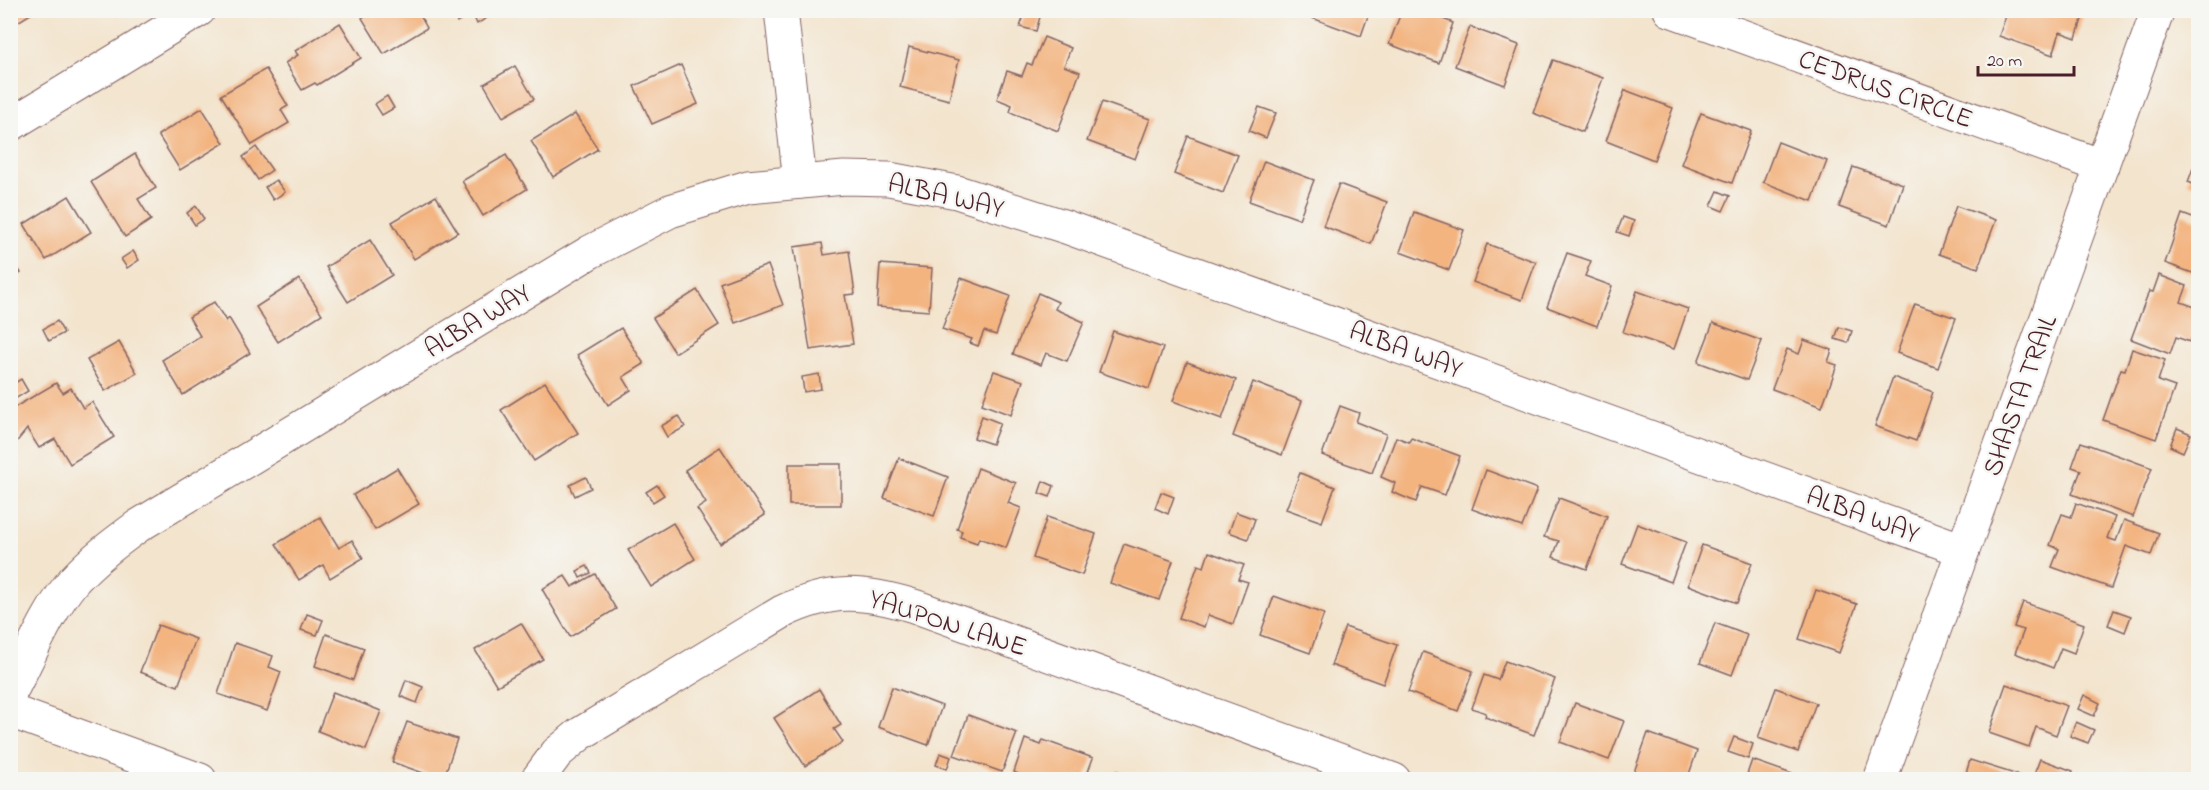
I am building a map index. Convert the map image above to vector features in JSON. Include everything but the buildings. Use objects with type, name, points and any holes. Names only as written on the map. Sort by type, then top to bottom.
[{"type":"street","points":[[10,125],[200,10]]},
{"type":"street","points":[[781,10],[800,182]]},
{"type":"street","name":"CEDRUS CIRCLE","points":[[1670,10],[2102,166]]},
{"type":"street","name":"SHASTA TRAIL","points":[[1880,780],[2158,10]]},
{"type":"street","name":"ALBA WAY","points":[[10,693],[58,602],[73,581],[96,558],[138,526],[590,252],[670,211],[748,187],[844,178],[889,179],[957,192],[1066,227],[1963,550]]},
{"type":"street","name":"YAUPON LANE","points":[[537,780],[556,753],[580,734],[782,612],[805,601],[829,595],[858,593],[914,606],[1395,780]]},
{"type":"street","points":[[10,711],[200,780]]}]
